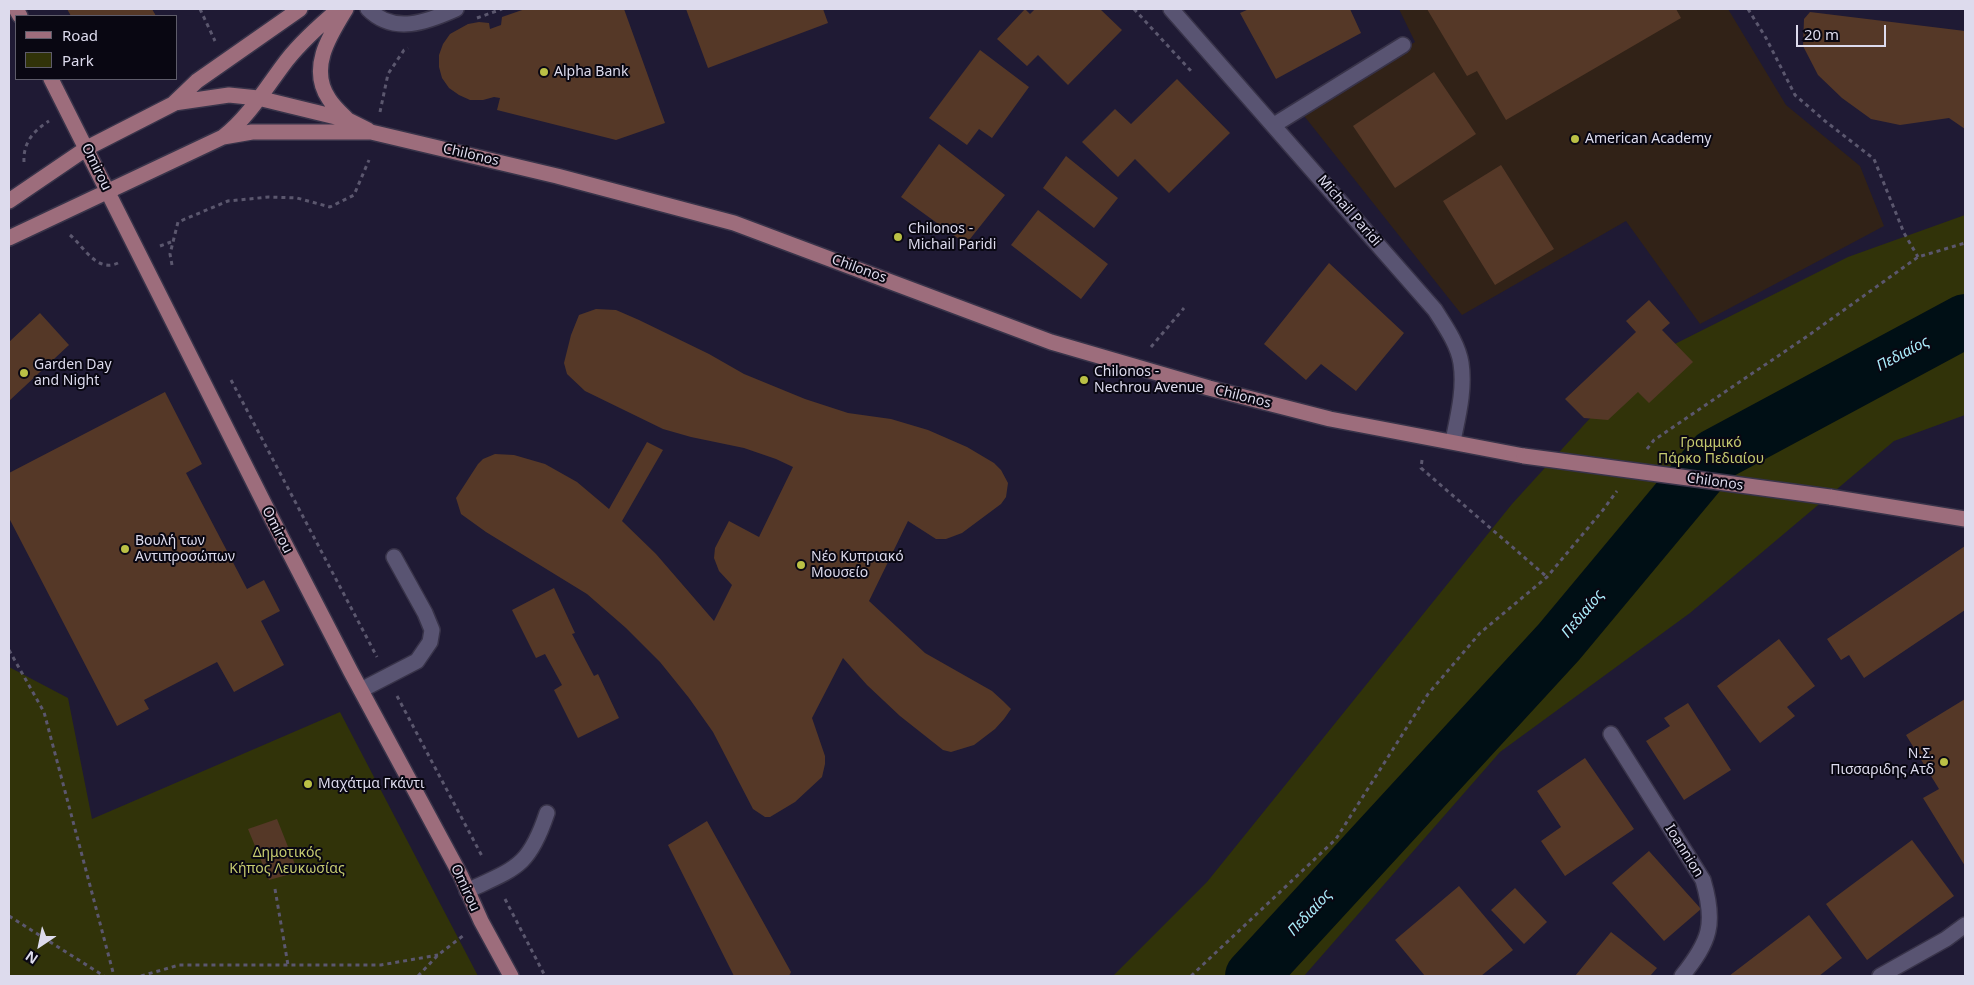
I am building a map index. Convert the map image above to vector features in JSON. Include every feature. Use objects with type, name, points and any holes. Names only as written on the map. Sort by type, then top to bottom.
[{"type":"main road","points":[[9,201],[87,148],[173,104],[197,81],[300,9]]},
{"type":"main road","points":[[223,137],[235,126],[288,58],[306,38],[338,9]]},
{"type":"main road","points":[[346,9],[326,43],[321,58],[320,73],[328,98],[348,120]]},
{"type":"main road","name":"Omirou","points":[[52,80],[276,527],[467,891],[481,922],[511,976]]},
{"type":"main road","points":[[173,104],[228,95],[258,98],[348,120],[371,132]]},
{"type":"main road","points":[[9,238],[108,193],[223,137],[252,132],[371,132]]},
{"type":"main road","name":"Chilonos","points":[[371,132],[557,176],[734,223],[1051,342],[1209,388],[1330,418],[1524,456],[1830,497],[1965,519]]},
{"type":"street","points":[[368,9],[380,18],[399,25],[412,25],[456,9]]},
{"type":"street","name":"Michail Paridi","points":[[1171,9],[1435,310],[1446,326],[1461,361],[1461,394],[1453,441]]},
{"type":"street","points":[[1274,125],[1402,45]]},
{"type":"street","points":[[362,690],[417,661],[430,642],[432,630],[425,613],[394,557]]},
{"type":"street","name":"Ioannion","points":[[1611,734],[1703,880],[1709,902],[1710,918],[1707,938],[1696,958],[1682,976]]},
{"type":"street","points":[[467,891],[510,872],[527,857],[539,837],[547,813]]},
{"type":"street","points":[[1880,976],[1965,925]]},
{"type":"path","points":[[200,9],[215,42]]},
{"type":"path","points":[[1748,9],[1766,38],[1795,95],[1874,159],[1904,232],[1918,257]]},
{"type":"path","points":[[379,118],[388,74],[404,50]]},
{"type":"path","points":[[24,170],[23,154],[26,144],[35,130],[55,117]]},
{"type":"path","points":[[174,272],[170,254],[178,222],[228,201],[269,197],[297,198],[330,207],[354,195],[369,160]]},
{"type":"path","points":[[71,235],[95,262],[112,266],[118,263]]},
{"type":"path","points":[[155,248],[172,242]]},
{"type":"path","points":[[1643,456],[1654,440],[1808,336],[1918,257],[1965,243]]},
{"type":"path","points":[[1151,347],[1184,308]]},
{"type":"path","points":[[229,378],[544,976]]},
{"type":"path","points":[[1426,436],[1421,468],[1547,577]]},
{"type":"path","points":[[1191,976],[1336,839],[1428,694],[1480,633],[1547,577],[1620,487]]},
{"type":"path","points":[[9,650],[44,712],[114,976]]},
{"type":"path","points":[[275,889],[288,965]]},
{"type":"path","points":[[9,916],[104,976]]},
{"type":"path","points":[[418,976],[438,955],[481,922]]},
{"type":"path","points":[[141,976],[178,965],[381,966],[438,955]]},
{"type":"shaded area","name":"American Academy","points":[[1399,9],[1728,9],[1786,105],[1860,166],[1884,226],[1700,324],[1626,221],[1462,315],[1301,112],[1415,42]]},
{"type":"green space","name":"Γραμμικό Πάρκο Πεδιαίου","points":[[1965,215],[1965,415],[1894,441],[1690,613],[1500,752],[1304,976],[1113,976],[1207,882],[1512,504],[1643,360],[1848,257]]},
{"type":"green space","name":"Δημοτικός Κήπος Λευκωσίας","points":[[9,667],[68,698],[92,819],[340,712],[478,976],[9,976]]},
{"type":"building","points":[[67,9],[152,9],[155,15],[70,15]]},
{"type":"building","name":"Alpha Bank","points":[[525,9],[624,9],[665,123],[616,140],[497,110],[500,98],[470,100],[449,88],[442,78],[439,67],[439,55],[443,44],[450,34],[468,24],[479,22],[489,23],[490,29],[501,25],[502,17]]},
{"type":"building","points":[[686,9],[823,9],[828,23],[708,68]]},
{"type":"building","points":[[1025,9],[1030,14],[1035,9],[1100,9],[1122,30],[1068,85],[1038,55],[1027,66],[997,39]]},
{"type":"building","points":[[1249,9],[1350,9],[1361,33],[1276,79],[1240,13]]},
{"type":"building","points":[[1427,9],[1676,9],[1681,18],[1506,120],[1477,71],[1467,76]]},
{"type":"building","points":[[1810,12],[1965,31],[1965,129],[1949,118],[1900,125],[1871,119],[1842,98],[1818,75],[1803,46],[1804,19]]},
{"type":"building","points":[[980,50],[1029,87],[992,138],[979,129],[967,145],[929,118]]},
{"type":"building","points":[[1434,72],[1476,134],[1395,188],[1353,126]]},
{"type":"building","points":[[1177,79],[1230,133],[1169,193],[1135,159],[1118,177],[1082,142],[1115,109],[1131,124]]},
{"type":"building","points":[[939,144],[1005,195],[966,244],[901,197]]},
{"type":"building","points":[[1066,156],[1118,198],[1094,228],[1043,188]]},
{"type":"building","points":[[1501,165],[1554,249],[1495,285],[1443,201]]},
{"type":"building","points":[[1038,210],[1108,264],[1081,299],[1011,245]]},
{"type":"building","points":[[1329,263],[1404,333],[1356,391],[1321,364],[1306,380],[1264,344]]},
{"type":"building","points":[[1649,300],[1670,323],[1662,330],[1693,362],[1649,403],[1638,392],[1608,420],[1584,418],[1565,399],[1636,332],[1626,321]]},
{"type":"building","name":"Νέο Κυπριακό Μουσείο","points":[[596,309],[616,310],[709,354],[744,374],[805,399],[848,413],[891,419],[928,430],[967,447],[994,463],[1001,470],[1008,483],[1006,497],[1001,504],[962,533],[946,539],[936,539],[908,521],[869,601],[925,653],[992,691],[1011,709],[995,729],[974,745],[951,752],[943,750],[900,716],[867,685],[843,658],[812,718],[825,756],[822,777],[795,802],[770,817],[765,817],[753,809],[713,732],[689,698],[660,662],[626,628],[587,594],[486,532],[461,514],[456,498],[478,464],[483,459],[495,454],[514,455],[545,464],[577,482],[609,509],[647,442],[663,450],[622,521],[656,554],[714,621],[732,585],[719,571],[714,558],[715,548],[729,521],[759,537],[793,467],[744,448],[663,429],[585,391],[567,374],[564,363],[571,335],[579,315]]},
{"type":"building","name":"Garden Day and Night","points":[[40,313],[69,345],[9,401],[9,342]]},
{"type":"building","name":"Βουλή των Αντιπροσώπων","points":[[165,392],[202,464],[186,473],[247,589],[264,580],[280,611],[261,621],[284,665],[234,692],[217,662],[144,700],[149,709],[117,726],[9,518],[9,473]]},
{"type":"building","points":[[1965,546],[1965,610],[1864,678],[1849,655],[1841,660],[1827,639]]},
{"type":"building","points":[[554,588],[575,633],[572,634],[594,676],[598,674],[619,718],[578,738],[554,690],[562,685],[545,654],[536,658],[512,610]]},
{"type":"building","points":[[1779,639],[1815,686],[1787,707],[1795,716],[1760,743],[1717,686]]},
{"type":"building","name":"Ν.Σ. Πισσαριδης Ατδ","points":[[1965,699],[1965,866],[1923,798],[1939,789],[1906,735]]},
{"type":"building","points":[[1688,703],[1731,770],[1684,800],[1646,741],[1670,726],[1664,718]]},
{"type":"building","points":[[1585,758],[1634,829],[1565,876],[1541,841],[1561,827],[1537,791]]},
{"type":"building","points":[[277,819],[298,872],[269,880],[248,829]]},
{"type":"building","points":[[707,821],[791,972],[789,976],[734,976],[668,845]]},
{"type":"building","points":[[1912,840],[1954,896],[1867,960],[1826,904]]},
{"type":"building","points":[[1649,851],[1701,909],[1664,941],[1612,883]]},
{"type":"building","points":[[1459,886],[1513,950],[1481,976],[1425,976],[1395,940]]},
{"type":"building","points":[[1515,888],[1547,922],[1524,944],[1491,910]]},
{"type":"building","points":[[1809,915],[1842,958],[1819,976],[1729,976]]},
{"type":"building","points":[[1611,932],[1657,968],[1650,976],[1575,976]]},
{"type":"waterway","name":"Πεδιαίος","points":[[1252,976],[1559,642],[1714,456],[1965,321]]},
{"type":"place","name":"Alpha Bank","points":[[544,72]]},
{"type":"place","name":"American Academy","points":[[1575,139]]},
{"type":"place","name":"Chilonos - Michail Paridi","points":[[898,237]]},
{"type":"place","name":"Garden Day and Night","points":[[24,373]]},
{"type":"place","name":"Chilonos - Nechrou Avenue","points":[[1084,380]]},
{"type":"place","name":"Βουλή των Αντιπροσώπων","points":[[125,549]]},
{"type":"place","name":"Νέο Κυπριακό Μουσείο","points":[[801,565]]},
{"type":"place","name":"Ν.Σ. Πισσαριδης Ατδ","points":[[1944,762]]},
{"type":"place","name":"Μαχάτμα Γκάντι","points":[[308,784]]}]
